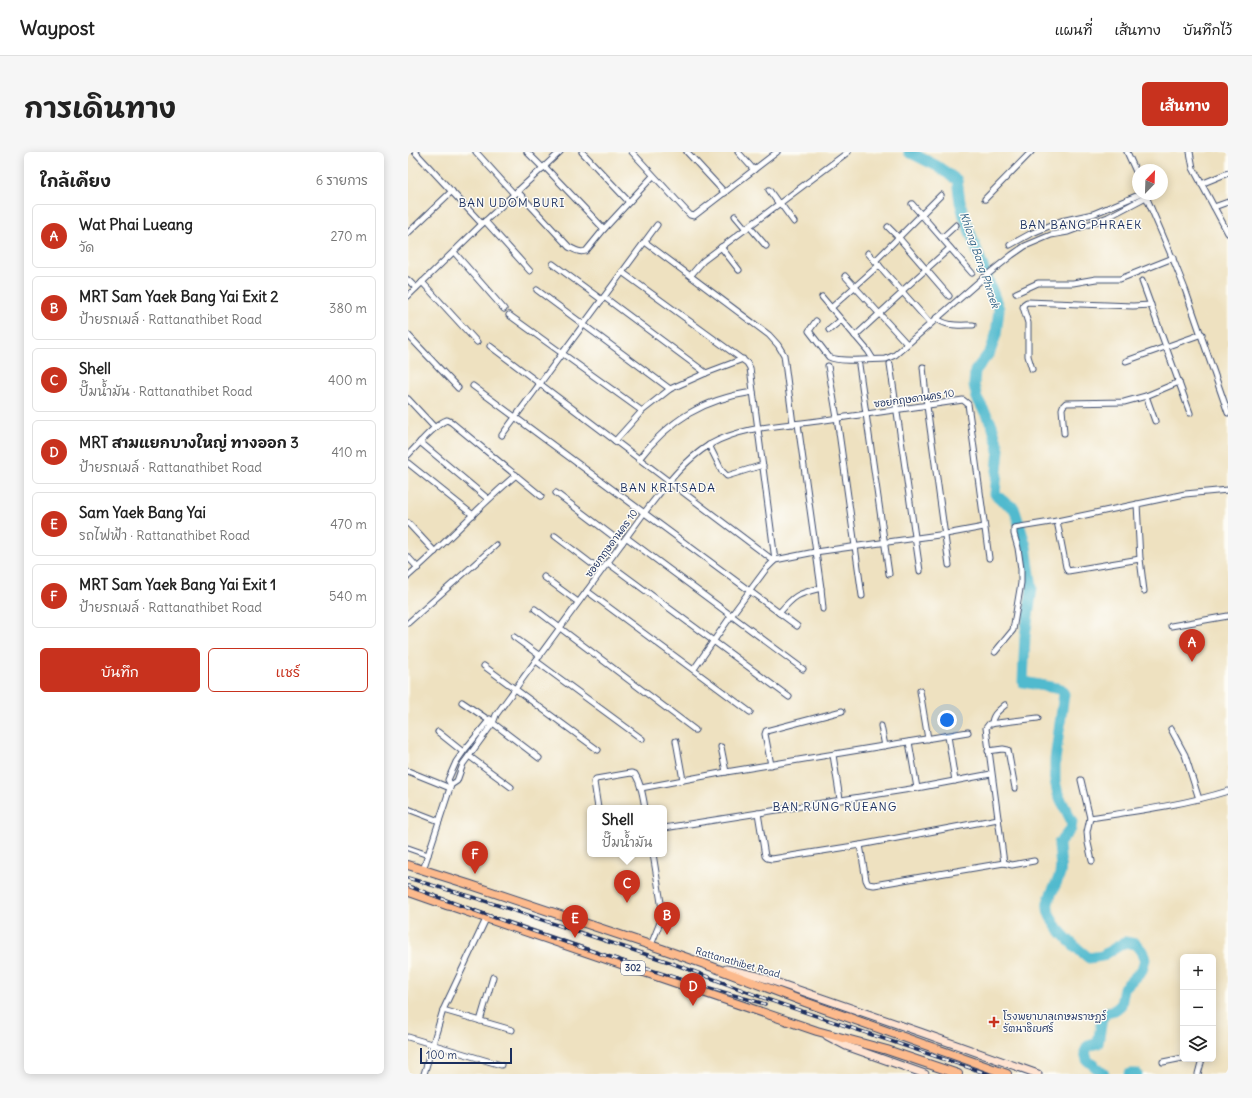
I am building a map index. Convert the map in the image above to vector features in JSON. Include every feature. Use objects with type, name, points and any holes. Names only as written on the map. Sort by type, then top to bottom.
[{"type":"highway","points":[[408,891],[448,905]]},
{"type":"main road","name":"Rattanathibet Road","points":[[408,865],[472,885],[710,966],[758,976],[1038,1074]]},
{"type":"main road","name":"302","points":[[408,895],[448,905],[817,1031],[888,1050],[958,1074]]},
{"type":"main road","points":[[710,966],[805,1002],[1007,1074]]},
{"type":"main road","name":"302","points":[[817,1031],[846,1046],[924,1074]]},
{"type":"street","points":[[415,152],[530,271]]},
{"type":"street","points":[[476,152],[569,247],[580,252],[586,251],[604,229],[653,176]]},
{"type":"street","points":[[527,152],[604,229]]},
{"type":"street","points":[[408,296],[484,222],[560,152]]},
{"type":"street","points":[[582,152],[629,202]]},
{"type":"street","points":[[632,152],[690,215],[694,216],[777,152]]},
{"type":"street","points":[[687,152],[725,192]]},
{"type":"street","points":[[738,152],[754,170]]},
{"type":"street","points":[[691,276],[704,261],[721,247],[848,152]]},
{"type":"street","points":[[985,199],[1031,152]]},
{"type":"street","points":[[1127,152],[1132,164]]},
{"type":"street","points":[[1192,153],[1193,168],[1228,233]]},
{"type":"street","points":[[1201,184],[1228,173]]},
{"type":"street","points":[[769,190],[794,222]]},
{"type":"street","points":[[408,232],[452,191]]},
{"type":"street","points":[[875,261],[941,195]]},
{"type":"street","points":[[1010,245],[1030,234],[1055,224],[1093,214],[1132,197]]},
{"type":"street","points":[[816,321],[809,331],[829,357],[836,360],[890,358],[995,268],[1025,246],[1051,235],[1068,232],[1108,217],[1138,200]]},
{"type":"street","points":[[1147,200],[1173,258],[1202,334],[1228,413]]},
{"type":"street","points":[[1214,207],[1228,202]]},
{"type":"street","points":[[912,204],[972,273]]},
{"type":"street","points":[[735,216],[766,246]]},
{"type":"street","points":[[502,435],[657,225]]},
{"type":"street","points":[[942,238],[956,225]]},
{"type":"street","points":[[888,227],[949,296]]},
{"type":"street","points":[[645,242],[769,335],[784,355],[821,588],[823,609]]},
{"type":"street","points":[[721,247],[739,270]]},
{"type":"street","points":[[855,336],[950,248]]},
{"type":"street","points":[[454,252],[504,309]]},
{"type":"street","points":[[868,253],[930,323]]},
{"type":"street","points":[[1016,293],[1038,283],[1073,283],[1103,279],[1120,279],[1173,258]]},
{"type":"street","points":[[554,264],[706,373]]},
{"type":"street","points":[[831,308],[879,266]]},
{"type":"street","points":[[622,272],[743,359],[750,368],[774,560]]},
{"type":"street","points":[[845,276],[907,344]]},
{"type":"street","points":[[408,280],[416,288]]},
{"type":"street","points":[[1142,281],[1190,413]]},
{"type":"street","points":[[422,282],[477,342]]},
{"type":"street","points":[[537,290],[670,389]]},
{"type":"street","points":[[822,297],[868,351],[873,359]]},
{"type":"street","points":[[1032,369],[1028,356],[1028,325],[1023,306],[1027,302],[1133,306],[1151,305]]},
{"type":"street","points":[[509,315],[642,411]]},
{"type":"street","points":[[936,318],[942,323],[948,325],[973,325]]},
{"type":"street","points":[[829,330],[841,320]]},
{"type":"street","points":[[1126,361],[1202,334]]},
{"type":"street","points":[[408,335],[458,388]]},
{"type":"street","points":[[490,346],[668,482],[774,560]]},
{"type":"street","points":[[615,441],[642,411],[670,389],[743,359]]},
{"type":"street","points":[[890,364],[914,538],[920,571]]},
{"type":"street","points":[[859,365],[889,574]]},
{"type":"street","points":[[828,366],[837,418],[862,596]]},
{"type":"street","points":[[922,367],[946,534],[949,565]]},
{"type":"street","points":[[1064,433],[1062,406],[1066,403],[1124,402],[1146,396],[1179,382]]},
{"type":"street","points":[[473,386],[749,592],[797,626]]},
{"type":"street","points":[[639,459],[661,434],[684,416],[698,409],[736,395],[753,392]]},
{"type":"street","points":[[1146,396],[1155,421]]},
{"type":"street","points":[[408,399],[435,428]]},
{"type":"street","name":"ซอยกฤษดานคร 10","points":[[423,870],[450,787],[456,780],[469,756],[493,723],[496,715],[668,482],[688,462],[709,445],[729,436],[758,428],[963,400],[968,404],[984,527]]},
{"type":"street","points":[[408,456],[435,428],[447,420],[541,496]]},
{"type":"street","points":[[420,442],[488,499]]},
{"type":"street","points":[[709,445],[722,471],[727,476],[763,465]]},
{"type":"street","points":[[408,463],[473,515]]},
{"type":"street","points":[[408,576],[435,552],[488,499],[516,475]]},
{"type":"street","points":[[995,652],[1013,630],[1021,583],[1021,569],[1014,528],[1057,521],[1185,494],[1228,490]]},
{"type":"street","points":[[556,492],[622,543]]},
{"type":"street","points":[[1138,504],[1140,559],[1144,591]]},
{"type":"street","points":[[1057,521],[1068,571],[1140,559]]},
{"type":"street","points":[[408,523],[435,552]]},
{"type":"street","points":[[694,670],[731,616],[774,560],[815,552],[946,534],[984,527],[989,558]]},
{"type":"street","points":[[555,536],[601,571]]},
{"type":"street","points":[[627,538],[803,669]]},
{"type":"street","points":[[408,623],[496,545]]},
{"type":"street","points":[[408,557],[418,568]]},
{"type":"street","points":[[608,563],[789,697]]},
{"type":"street","points":[[544,577],[578,602]]},
{"type":"street","points":[[779,614],[795,596],[821,588]]},
{"type":"street","points":[[587,591],[750,712]]},
{"type":"street","points":[[534,609],[560,627],[695,730]]},
{"type":"street","points":[[1171,626],[1228,616]]},
{"type":"street","points":[[514,637],[540,656]]},
{"type":"street","points":[[536,661],[642,740]]},
{"type":"street","points":[[484,666],[598,750]]},
{"type":"street","points":[[920,691],[928,739]]},
{"type":"street","points":[[462,702],[493,723],[539,758]]},
{"type":"street","points":[[992,724],[992,719],[996,713],[1005,705]]},
{"type":"street","points":[[771,765],[765,734],[766,731],[842,711]]},
{"type":"street","name":"ซอยกฤษดานคร 10","points":[[450,787],[448,780],[456,762],[488,720],[496,715]]},
{"type":"street","points":[[1004,863],[986,728],[989,724],[1038,718]]},
{"type":"street","points":[[880,726],[884,746]]},
{"type":"street","points":[[1171,729],[1185,755],[1199,799]]},
{"type":"street","points":[[438,732],[463,752]]},
{"type":"street","points":[[641,788],[726,772],[968,732]]},
{"type":"street","points":[[948,736],[955,781]]},
{"type":"street","points":[[676,741],[683,780]]},
{"type":"street","points":[[909,742],[917,788]]},
{"type":"street","points":[[721,747],[726,772]]},
{"type":"street","points":[[988,751],[1003,749],[1008,750],[1015,788]]},
{"type":"street","points":[[833,755],[840,799]]},
{"type":"street","points":[[469,756],[511,787]]},
{"type":"street","points":[[408,771],[450,787]]},
{"type":"street","points":[[598,805],[594,782],[596,779],[634,773],[637,776],[641,788],[644,805]]},
{"type":"street","points":[[667,828],[917,788],[991,774]]},
{"type":"street","points":[[1082,780],[1090,818],[1087,832],[1092,862]]},
{"type":"street","points":[[1090,818],[1155,808],[1199,799],[1228,791]]},
{"type":"street","points":[[408,809],[439,821]]},
{"type":"street","points":[[758,813],[766,856],[767,858],[772,859],[998,819]]},
{"type":"street","points":[[860,844],[866,880],[868,884],[874,885],[1004,863],[1012,865],[1034,861]]},
{"type":"street","points":[[408,848],[428,855]]},
{"type":"street","points":[[651,945],[663,915],[653,857]]},
{"type":"street","points":[[424,1074],[443,1010],[486,919]]},
{"type":"street","points":[[480,1021],[493,977]]},
{"type":"street","points":[[443,1010],[512,1030]]},
{"type":"street","points":[[408,1037],[501,1065]]},
{"type":"street","points":[[1163,1062],[1180,1059]]},
{"type":"street","points":[[1198,1074],[1201,1062]]},
{"type":"waterway","name":"Khlong Bang Phraek","points":[[909,152],[937,166],[957,180],[960,202],[964,216],[999,309],[996,335],[990,352],[975,371],[974,385],[977,398],[992,425],[999,449],[995,494],[1014,508],[1026,546],[1032,588],[1025,636],[1023,682],[1061,689],[1064,694],[1055,760],[1055,781],[1058,794],[1072,822],[1071,829],[1059,843],[1061,871],[1049,899],[1048,910],[1051,918],[1062,934],[1089,958],[1102,956],[1125,942],[1136,944],[1142,951],[1145,959],[1142,970],[1124,988],[1121,1005],[1115,1010],[1107,1012],[1102,1019],[1098,1043],[1088,1046],[1085,1052],[1087,1060],[1104,1074]]},
{"type":"waterway","name":"Khlong Bang Phraek","points":[[1129,1074],[1137,1074]]},
{"type":"railway","points":[[408,878],[482,900],[669,962],[769,1000],[988,1074]]},
{"type":"railway","points":[[408,886],[585,949],[765,1004]]},
{"type":"place","name":"Wat Phai Lueang","points":[[1192,662]]},
{"type":"place","name":"MRT Sam Yaek Bang Yai Exit 1","points":[[475,874]]},
{"type":"place","name":"Shell","points":[[627,903]]},
{"type":"place","name":"MRT Sam Yaek Bang Yai Exit 2","points":[[667,935]]},
{"type":"place","name":"Sam Yaek Bang Yai","points":[[575,938]]},
{"type":"place","name":"MRT สามแยกบางใหญ่ ทางออก 3","points":[[693,1006]]},
{"type":"place","name":"โรงพยาบาลเกษมราษฏร์ รัตนาธิเบศร์","points":[[994,1022]]},
{"type":"district","name":"BAN UDOM BURI","points":[[512,203]]},
{"type":"district","name":"BAN BANG PHRAEK","points":[[1081,225]]},
{"type":"district","name":"BAN KRITSADA","points":[[668,488]]},
{"type":"district","name":"BAN RUNG RUEANG","points":[[835,807]]}]
